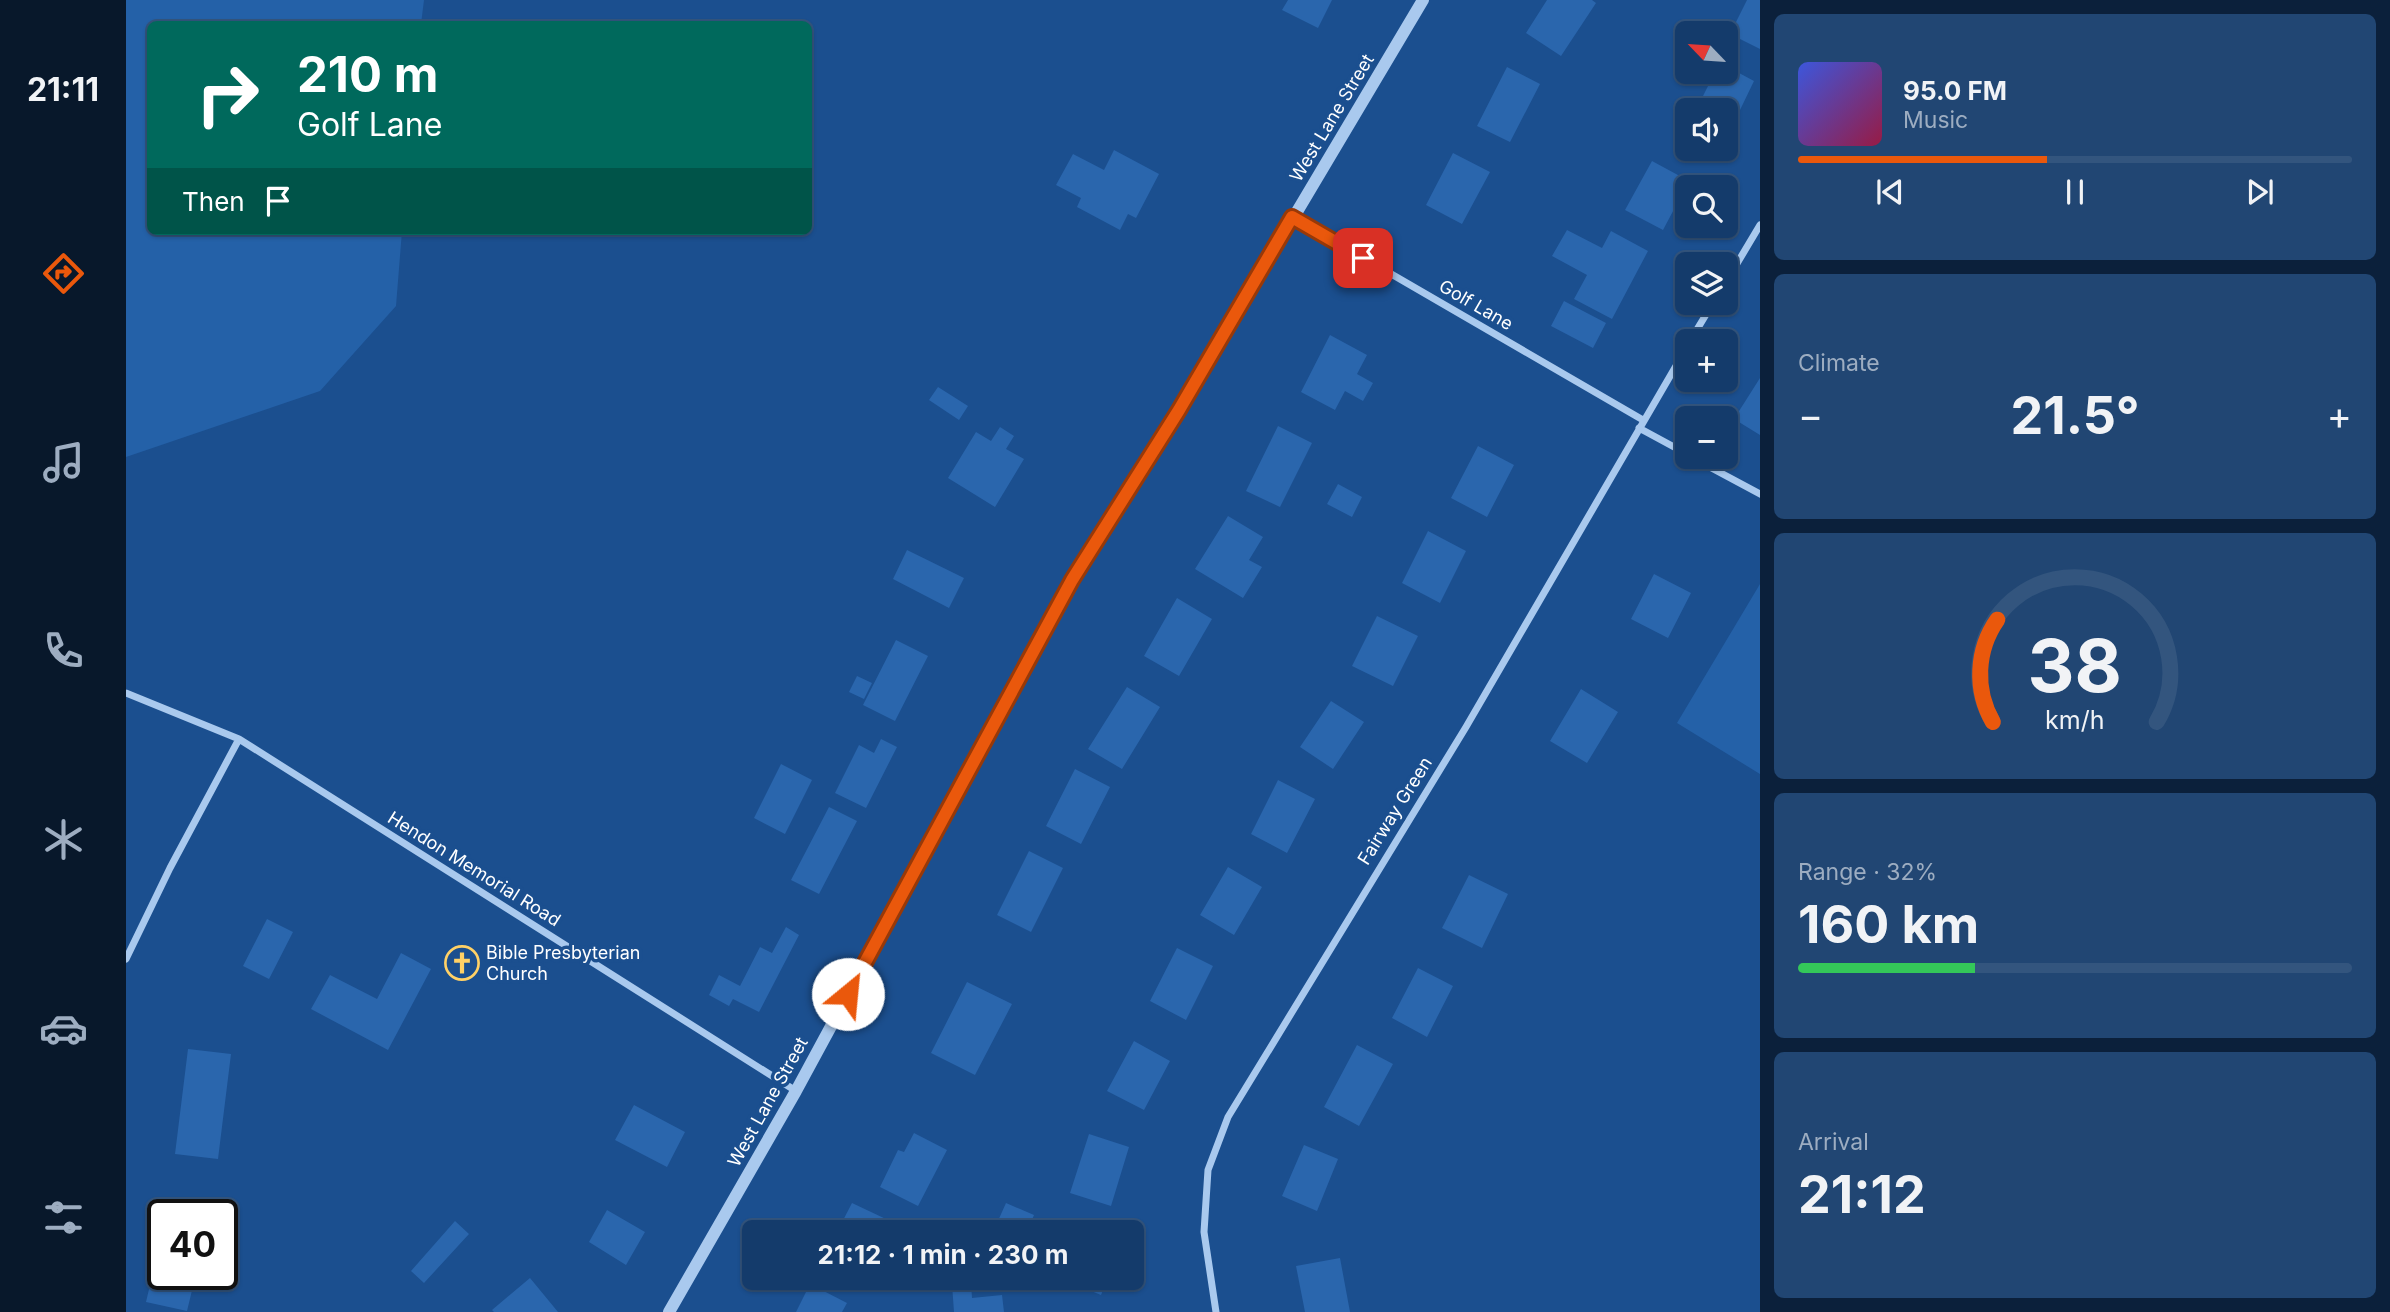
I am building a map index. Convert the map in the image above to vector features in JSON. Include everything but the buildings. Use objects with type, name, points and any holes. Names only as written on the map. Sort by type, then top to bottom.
[{"type":"street","name":"West Lane Street","points":[[669,1312],[796,1091],[1072,580],[1179,410],[1423,0]]},
{"type":"street","name":"Golf Lane","points":[[1292,217],[1643,420]]},
{"type":"street","points":[[1738,262],[1760,225]]},
{"type":"street","name":"Fairway Green","points":[[1216,1312],[1204,1232],[1208,1170],[1228,1117],[1466,727],[1675,367]]},
{"type":"street","points":[[1639,428],[1675,448]]},
{"type":"street","points":[[1713,469],[1760,494]]},
{"type":"street","name":"Hendon Memorial Road","points":[[126,693],[239,739],[796,1091]]},
{"type":"street","points":[[126,959],[170,868],[239,739]]},
{"type":"shaded area","points":[[126,0],[424,0],[421,21],[147,21],[147,235],[402,235],[396,306],[320,391],[126,457]]},
{"type":"shaded area","points":[[1760,584],[1760,774],[1677,723]]},
{"type":"place","name":"Bible Presbyterian Church","points":[[462,963]]},
{"type":"route","points":[[848,994],[1072,580],[1179,410],[1292,217],[1363,258]]}]
